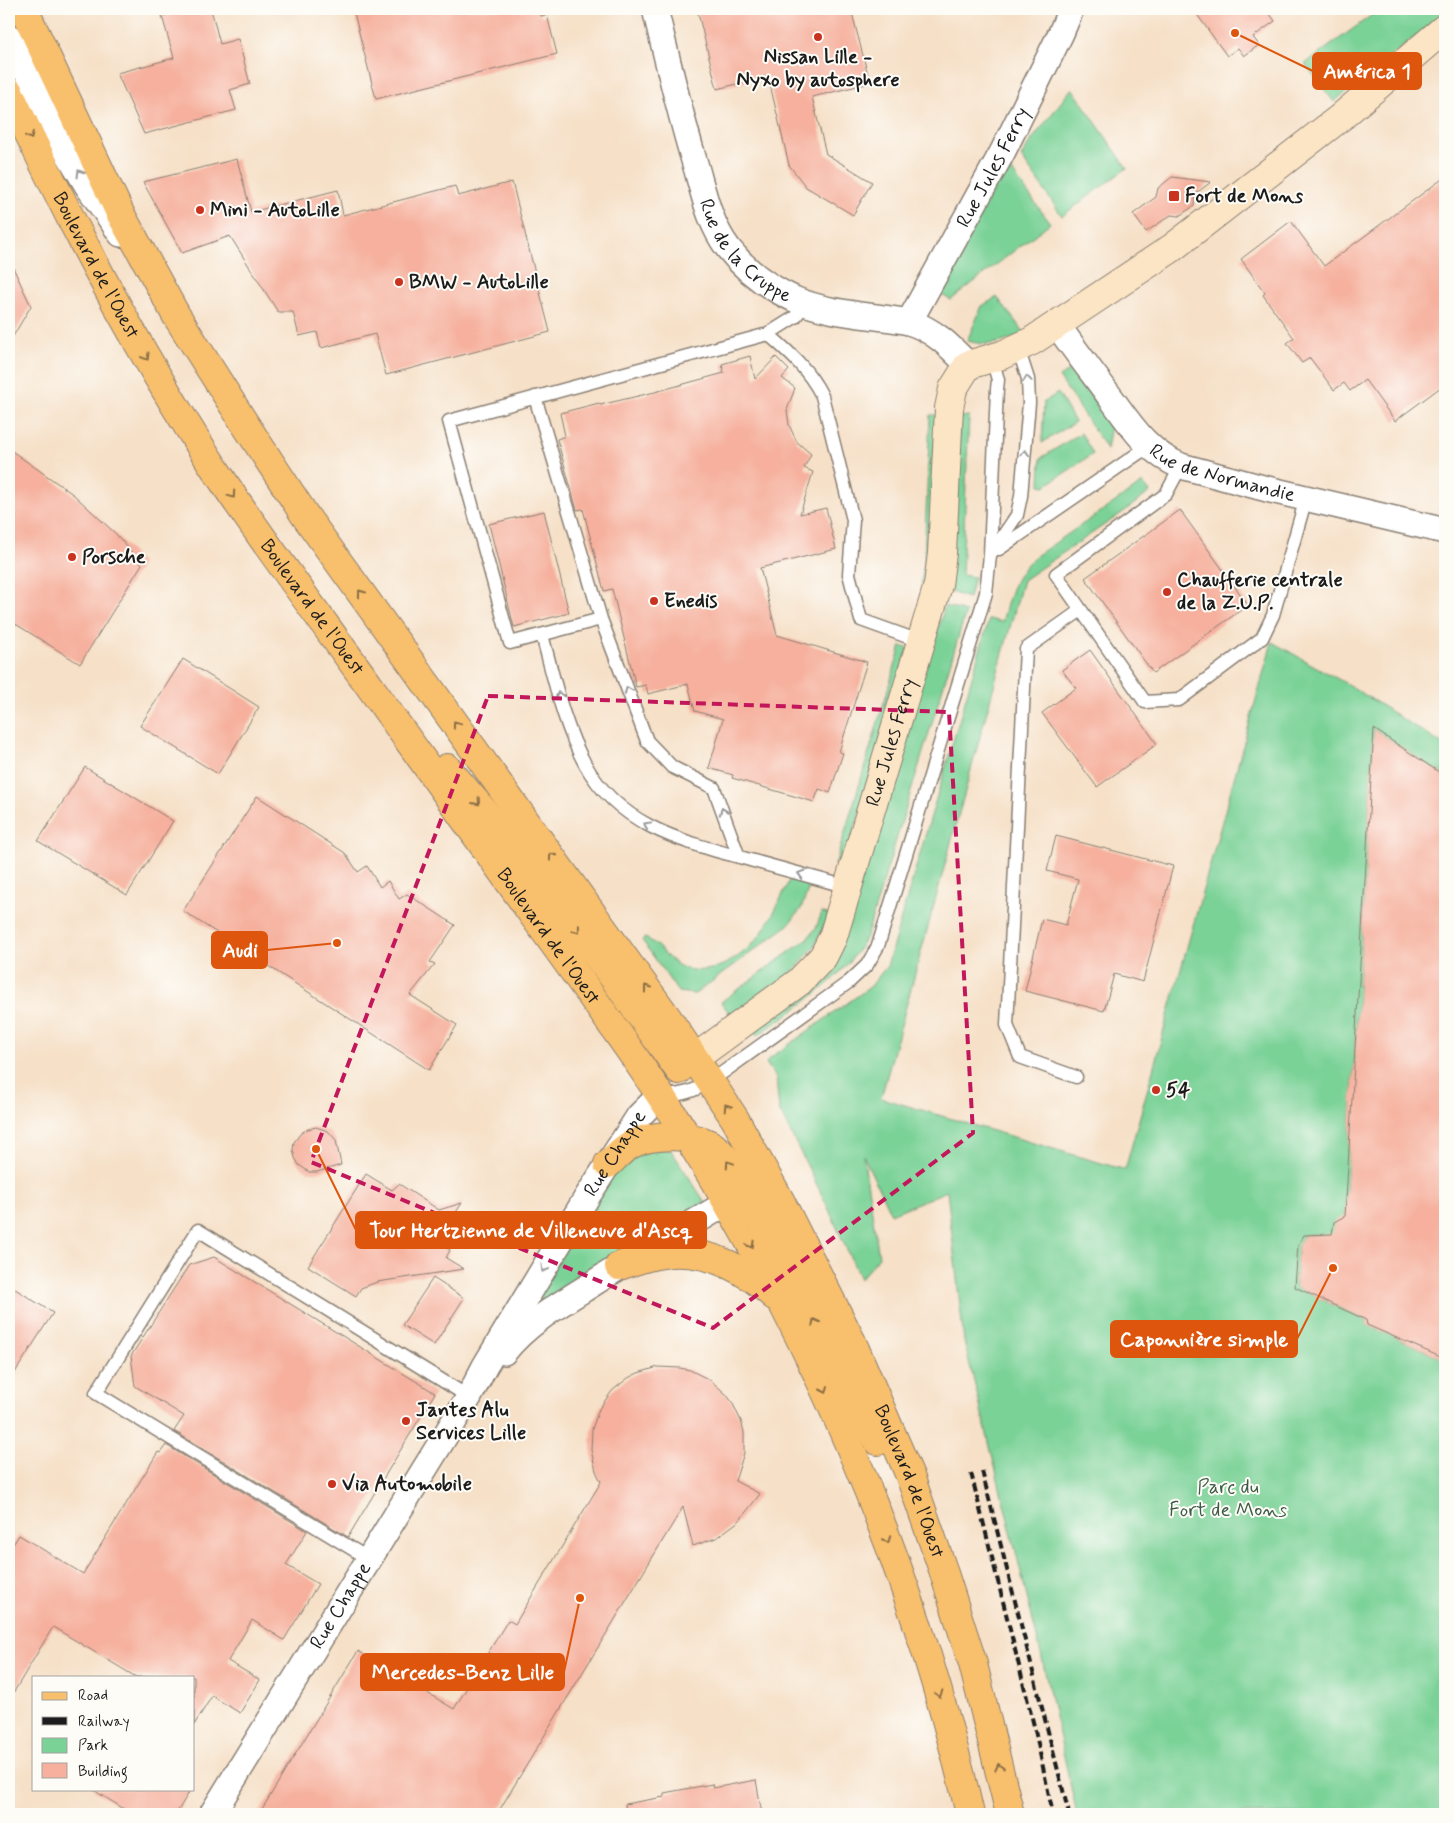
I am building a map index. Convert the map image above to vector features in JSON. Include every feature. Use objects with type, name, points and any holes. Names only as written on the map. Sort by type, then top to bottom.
[{"type":"main road","name":"Boulevard de l'Ouest","points":[[24,9],[120,213],[176,315],[306,517],[603,926],[695,1075],[762,1166],[805,1248],[868,1378],[910,1476],[973,1664],[1010,1814]]},
{"type":"main road","points":[[980,362],[1018,348],[1058,326],[1172,248],[1341,116],[1445,28]]},
{"type":"main road","name":"Boulevard de l'Ouest","points":[[9,92],[63,206],[139,345],[228,489],[274,556],[617,1032],[687,1138],[736,1196],[782,1302],[806,1348],[866,1484],[936,1685],[970,1814]]},
{"type":"main road","name":"Rue Jules Ferry","points":[[695,1075],[816,966],[833,937],[922,642],[940,574],[949,408],[954,389],[980,362]]},
{"type":"main road","points":[[351,661],[499,829],[613,977],[695,1075],[660,1095]]},
{"type":"main road","points":[[608,1164],[623,1149],[642,1140],[664,1137],[687,1138]]},
{"type":"main road","points":[[762,1166],[736,1196],[797,1286],[942,1567]]},
{"type":"main road","points":[[619,1266],[644,1258],[672,1253],[713,1258],[752,1277],[782,1302]]},
{"type":"street","name":"Rue de la Cruppe","points":[[655,9],[693,159],[715,227],[728,248],[747,269],[778,290],[806,303],[922,326],[952,348],[980,362]]},
{"type":"street","name":"Rue Jules Ferry","points":[[909,322],[1003,151],[1062,33],[1071,9]]},
{"type":"street","name":"Boulevard de l'Ouest","points":[[9,37],[66,150],[87,185],[176,315]]},
{"type":"street","name":"Rue de Normandie","points":[[1058,326],[1135,430],[1149,446],[1168,460],[1181,466],[1306,498],[1445,530]]},
{"type":"street","name":"Rue Chappe","points":[[212,1814],[469,1397],[587,1197],[639,1116],[660,1095]]},
{"type":"street","name":"Rue Chappe","points":[[469,1397],[509,1345],[544,1315],[619,1266],[736,1196]]},
{"type":"lane","points":[[601,619],[510,643],[449,421],[768,334],[795,317],[806,303]]},
{"type":"lane","points":[[768,334],[805,369],[815,382],[822,396],[853,520],[849,574],[861,620],[922,642]]},
{"type":"lane","points":[[990,555],[1017,515],[1022,496],[1029,402],[1026,374],[1018,348]]},
{"type":"lane","points":[[695,1075],[849,982],[867,965],[882,937],[982,608],[989,578],[998,380],[980,362]]},
{"type":"lane","points":[[534,397],[601,619],[647,741],[672,768],[714,788],[739,857]]},
{"type":"lane","points":[[990,555],[1149,446]]},
{"type":"lane","points":[[1181,466],[1166,494],[1056,574],[1145,702],[1179,700],[1262,638],[1273,615],[1306,498]]},
{"type":"lane","points":[[1076,1076],[1020,1057],[1007,1025],[1026,649],[1081,610]]},
{"type":"lane","points":[[542,635],[572,736],[586,765],[605,793],[617,804],[648,826],[691,844],[848,887]]},
{"type":"lane","points":[[369,1559],[96,1393],[198,1230],[469,1397]]},
{"type":"highlighted area","points":[[488,696],[949,712],[973,1133],[713,1328],[311,1162]]},
{"type":"green space","points":[[1380,9],[1445,9],[1445,13],[1334,102],[1305,64]]},
{"type":"green space","points":[[1072,88],[1127,168],[1062,216],[1021,157]]},
{"type":"green space","points":[[1005,162],[1050,223],[951,300],[934,291]]},
{"type":"green space","points":[[997,297],[1025,334],[990,344],[967,341],[982,306]]},
{"type":"green space","points":[[1074,368],[1109,425],[1107,450],[1059,377]]},
{"type":"green space","points":[[1058,393],[1075,422],[1042,443],[1044,402]]},
{"type":"green space","points":[[930,415],[936,415],[930,570],[926,585],[921,583],[924,563]]},
{"type":"green space","points":[[969,416],[962,575],[974,577],[969,598],[950,592],[960,417]]},
{"type":"green space","points":[[1081,433],[1093,454],[1045,486],[1040,485],[1041,458]]},
{"type":"green space","name":"Parc du Fort de Mons","points":[[1143,483],[1150,492],[1023,580],[881,1098],[1125,1170],[1272,642],[1354,688],[1445,746],[1445,776],[1374,729],[1345,1216],[1332,1239],[1323,1239],[1319,1234],[1304,1235],[1298,1245],[1295,1287],[1365,1320],[1367,1325],[1445,1359],[1445,1814],[1077,1814],[1041,1654],[964,1341],[947,1191],[891,1214],[863,1155],[879,1257],[860,1279],[825,1201],[779,1110],[776,1078],[766,1063],[770,1058],[870,987],[887,966],[989,619],[1002,622],[1016,580],[1033,558]]},
{"type":"green space","points":[[945,606],[966,612],[867,935],[857,951],[832,979],[803,1003],[757,1036],[753,1030],[824,979],[835,963]]},
{"type":"green space","points":[[901,646],[908,648],[843,868],[835,865]]},
{"type":"green space","points":[[791,877],[811,882],[801,909],[787,926],[695,994],[678,992],[642,940],[645,938],[651,941],[672,961],[684,968],[706,970],[717,967],[738,956],[756,941],[778,905]]},
{"type":"green space","points":[[822,912],[829,915],[814,947],[794,971],[732,1017],[721,1002],[807,939],[816,928]]},
{"type":"green space","points":[[651,1148],[671,1150],[707,1205],[525,1314],[612,1173],[630,1156]]},
{"type":"building","points":[[189,9],[211,9],[220,44],[238,39],[250,84],[230,90],[236,110],[144,134],[117,73],[174,58],[162,16]]},
{"type":"building","points":[[353,9],[539,9],[541,16],[547,15],[557,54],[376,99]]},
{"type":"building","points":[[697,9],[851,9],[870,83],[812,97],[826,154],[872,182],[853,215],[806,187],[789,165],[768,76],[717,89]]},
{"type":"building","points":[[1193,9],[1266,9],[1275,21],[1253,37],[1259,45],[1244,56],[1238,48],[1227,56]]},
{"type":"building","name":"BMW - AutoLille","points":[[237,159],[251,212],[338,190],[343,215],[455,186],[458,196],[512,182],[550,332],[386,375],[375,334],[321,348],[317,332],[299,336],[293,312],[278,312],[230,236],[182,253],[143,182]]},
{"type":"building","name":"Fort de Mons","points":[[1172,177],[1211,182],[1195,194],[1194,206],[1179,216],[1171,215],[1146,232],[1133,214],[1156,197],[1158,188]]},
{"type":"building","points":[[1445,177],[1445,384],[1395,421],[1365,380],[1350,391],[1344,383],[1334,390],[1310,358],[1302,363],[1287,343],[1294,338],[1263,295],[1265,293],[1241,259],[1291,221],[1324,266]]},
{"type":"building","points":[[9,259],[31,306],[9,343]]},
{"type":"building","points":[[750,356],[755,379],[776,357],[789,370],[782,378],[795,388],[787,410],[789,425],[797,442],[811,454],[804,468],[813,472],[800,514],[826,508],[836,549],[760,568],[777,635],[867,662],[839,752],[843,753],[830,793],[819,789],[814,802],[732,778],[733,775],[709,768],[723,719],[695,711],[688,684],[648,694],[646,685],[636,687],[612,589],[604,591],[583,509],[577,510],[557,439],[565,436],[560,413],[655,392],[724,373],[722,364]]},
{"type":"building","name":"Porsche","points":[[9,449],[74,495],[116,534],[142,564],[80,664],[9,620]]},
{"type":"building","name":"Chaufferie centrale de la Z.U.P.","points":[[1180,510],[1248,605],[1153,673],[1085,578]]},
{"type":"building","points":[[544,511],[569,613],[514,627],[489,524]]},
{"type":"building","points":[[1090,650],[1157,744],[1097,787],[1042,713],[1076,688],[1062,670]]},
{"type":"building","points":[[183,659],[259,707],[218,774],[140,726]]},
{"type":"building","points":[[1374,729],[1445,776],[1445,1359],[1367,1325],[1366,1320],[1295,1287],[1298,1245],[1304,1235],[1332,1234],[1334,1222],[1345,1216]]},
{"type":"building","points":[[85,767],[173,821],[127,895],[38,841]]},
{"type":"building","points":[[257,796],[345,853],[358,872],[367,866],[380,887],[388,881],[399,899],[407,894],[455,925],[430,962],[435,964],[410,995],[457,1025],[429,1070],[183,911]]},
{"type":"building","points":[[1056,836],[1173,866],[1143,982],[1114,974],[1104,1011],[1025,991],[1042,919],[1066,925],[1078,879],[1047,871]]},
{"type":"building","points":[[316,1127],[328,1131],[336,1140],[341,1165],[317,1172],[309,1172],[299,1165],[295,1158],[294,1142],[301,1133]]},
{"type":"building","points":[[366,1174],[392,1190],[399,1184],[439,1210],[462,1203],[437,1242],[450,1250],[446,1258],[464,1269],[377,1282],[361,1288],[356,1296],[308,1266]]},
{"type":"building","points":[[214,1257],[435,1393],[348,1537],[174,1431],[184,1416],[135,1386],[131,1356],[189,1265]]},
{"type":"building","points":[[433,1278],[464,1298],[434,1345],[402,1325]]},
{"type":"building","points":[[9,1285],[53,1313],[9,1382]]},
{"type":"building","points":[[658,1367],[690,1370],[710,1380],[726,1394],[741,1421],[744,1432],[744,1453],[735,1481],[760,1494],[739,1521],[716,1538],[693,1546],[683,1507],[497,1814],[259,1814],[358,1651],[454,1709],[508,1620],[515,1624],[601,1482],[591,1450],[592,1429],[599,1409],[612,1391],[628,1378]]},
{"type":"building","points":[[166,1445],[307,1531],[286,1565],[318,1584],[284,1640],[252,1620],[228,1661],[260,1680],[240,1713],[212,1696],[195,1723],[195,1676],[134,1676],[53,1627],[9,1700],[9,1551],[19,1535],[83,1574],[158,1452],[160,1453]]},
{"type":"building","points":[[756,1780],[762,1814],[626,1814],[625,1804],[664,1797],[664,1793],[712,1784],[713,1788]]},
{"type":"building","points":[[94,1790],[190,1790],[176,1814],[132,1814]]},
{"type":"railway","points":[[982,1471],[1069,1814]]},
{"type":"railway","points":[[971,1473],[1035,1730],[1053,1814]]},
{"type":"place","name":"América 1","points":[[1235,33]]},
{"type":"place","name":"Nissan Lille - Nyxo by autosphere","points":[[818,37]]},
{"type":"place","name":"Fort de Mons","points":[[1174,196]]},
{"type":"place","name":"Mini - AutoLille","points":[[200,210]]},
{"type":"place","name":"BMW - AutoLille","points":[[399,282]]},
{"type":"place","name":"Porsche","points":[[72,557]]},
{"type":"place","name":"Chaufferie centrale de la Z.U.P.","points":[[1167,592]]},
{"type":"place","name":"Enedis","points":[[654,601]]},
{"type":"place","name":"Audi","points":[[337,943]]},
{"type":"place","name":"54","points":[[1156,1090]]},
{"type":"place","name":"Tour Hertzienne de Villeneuve d'Ascq","points":[[316,1149]]},
{"type":"place","name":"Caponnière simple","points":[[1333,1268]]},
{"type":"place","name":"Jantes Alu Services Lille","points":[[406,1421]]},
{"type":"place","name":"Via Automobile","points":[[332,1484]]},
{"type":"place","name":"Mercedes-Benz Lille","points":[[580,1598]]}]
